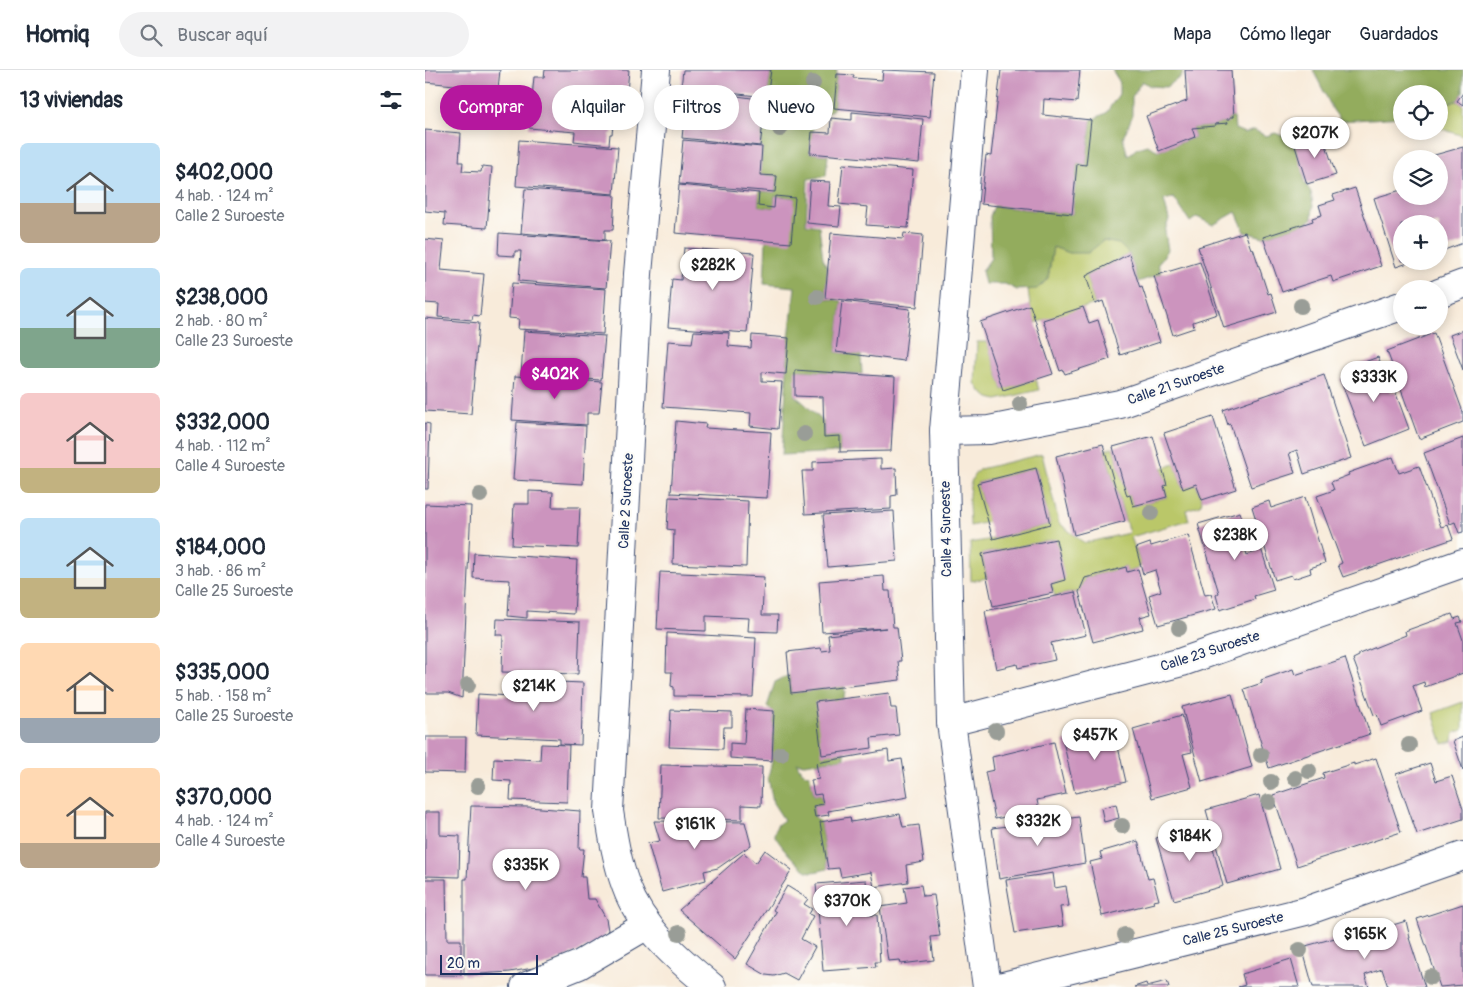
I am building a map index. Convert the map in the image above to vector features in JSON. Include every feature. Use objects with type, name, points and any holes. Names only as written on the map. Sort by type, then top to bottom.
[{"type":"street","name":"Calle 2 Suroeste","points":[[647,925],[626,888],[615,851],[609,811],[638,274],[656,70]]},
{"type":"street","name":"Calle 4 Suroeste","points":[[975,70],[944,431],[951,722],[987,987]]},
{"type":"street","points":[[1448,290],[1463,284]]},
{"type":"street","name":"Calle 21 Suroeste","points":[[944,431],[989,430],[1120,404],[1393,309]]},
{"type":"street","name":"Calle 23 Suroeste","points":[[951,722],[1182,662],[1463,564]]},
{"type":"street","name":"Calle 25 Suroeste","points":[[999,987],[1306,911],[1463,856]]},
{"type":"street","points":[[525,987],[579,966],[647,925],[681,962],[712,987]]},
{"type":"green space","points":[[771,70],[837,70],[833,109],[833,85],[769,85]]},
{"type":"green space","points":[[1112,70],[1183,70],[1182,76],[1166,87],[1150,86],[1142,81],[1132,97],[1132,117],[1123,138],[1128,156],[1137,148],[1147,145],[1159,151],[1195,137],[1192,128],[1227,123],[1227,119],[1234,117],[1235,129],[1245,133],[1254,130],[1266,136],[1275,133],[1303,144],[1304,182],[1311,192],[1312,218],[1308,223],[1263,237],[1245,232],[1236,212],[1213,225],[1197,217],[1190,222],[1174,198],[1164,200],[1169,219],[1165,231],[1168,250],[1158,264],[1161,274],[1138,282],[1129,254],[1119,244],[1103,241],[1088,253],[1070,253],[1053,247],[1048,278],[1037,289],[1017,290],[1005,284],[985,284],[982,271],[991,258],[990,216],[994,206],[1072,214],[1077,164],[1086,165],[1091,120],[1106,113],[1119,94],[1119,81]]},
{"type":"green space","points":[[1313,70],[1463,70],[1463,93],[1457,101],[1448,103],[1448,85],[1393,85],[1393,118],[1341,121],[1333,110]]},
{"type":"green space","points":[[1457,101],[1463,105],[1463,136],[1448,131],[1448,103]]},
{"type":"green space","points":[[762,130],[813,130],[810,153],[828,155],[826,176],[808,179],[806,224],[819,226],[823,258],[828,270],[825,298],[842,301],[836,352],[861,355],[862,374],[796,370],[795,396],[823,421],[824,437],[840,436],[840,452],[782,455],[789,338],[795,287],[764,284],[766,240],[795,198],[775,196],[774,208],[758,206],[759,191],[775,192],[777,176],[760,175],[762,147],[760,146]]},
{"type":"green space","points":[[1103,241],[1119,243],[1129,254],[1086,276],[1095,304],[1035,323],[1028,289],[1041,286],[1048,278],[1053,247],[1070,253]]},
{"type":"green space","points":[[977,342],[987,342],[1003,390],[1036,379],[1039,390],[997,400],[989,398],[980,391],[975,383]]},
{"type":"green space","points":[[1113,447],[1127,495],[1130,495],[1133,506],[1167,497],[1164,486],[1167,485],[1162,468],[1175,464],[1183,489],[1196,484],[1202,500],[1201,505],[1186,510],[1189,520],[1131,537],[1141,565],[1138,569],[1127,572],[1125,567],[1085,578],[1079,592],[1055,596],[1051,584],[1064,580],[1056,539],[982,554],[987,578],[971,581],[970,543],[1050,524],[1036,468],[977,483],[989,522],[970,526],[970,487],[975,474],[980,469],[1042,454],[1059,523],[1084,543],[1129,533],[1105,450]]},
{"type":"green space","points":[[789,675],[791,692],[844,686],[845,693],[822,754],[845,752],[845,758],[804,764],[797,763],[801,771],[809,775],[814,795],[821,794],[823,804],[813,806],[815,817],[820,822],[828,869],[815,872],[807,870],[796,862],[774,834],[777,825],[784,820],[773,803],[768,777],[772,761],[774,712],[767,707],[775,682]]},
{"type":"green space","points":[[1463,702],[1463,730],[1454,733],[1453,741],[1443,744],[1433,713]]},
{"type":"building","points":[[425,70],[500,70],[498,85],[454,85],[425,82]]},
{"type":"building","points":[[545,70],[629,70],[628,85],[552,85],[552,130],[542,129],[542,85],[533,85],[534,77],[544,77]]},
{"type":"building","points":[[683,70],[771,70],[769,85],[749,85],[749,95],[739,94],[739,85],[681,85]]},
{"type":"building","points":[[883,70],[934,72],[930,117],[834,108],[837,74],[854,75],[853,78],[882,80]]},
{"type":"building","points":[[1001,70],[1080,70],[1077,102],[1044,99],[1043,115],[1091,120],[1086,165],[1077,164],[1072,214],[981,204],[986,155],[991,156]]},
{"type":"building","points":[[1185,70],[1231,70],[1234,117],[1227,119],[1228,123],[1192,128],[1195,137],[1159,151],[1146,116],[1187,101]]},
{"type":"building","points":[[1463,93],[1463,105],[1457,101]]},
{"type":"building","points":[[739,96],[749,98],[749,130],[762,130],[760,146],[682,138],[683,130],[739,130]]},
{"type":"building","points":[[852,112],[923,119],[919,163],[810,153],[812,132],[830,133],[830,130],[833,130],[833,118],[852,120]]},
{"type":"building","points":[[425,130],[461,133],[459,162],[463,162],[462,171],[481,172],[482,166],[492,167],[487,228],[444,225],[445,213],[425,211]]},
{"type":"building","points":[[552,130],[612,130],[612,134],[610,134],[609,145],[574,141],[575,132]]},
{"type":"building","points":[[1322,133],[1336,175],[1307,184],[1294,143]]},
{"type":"building","points":[[519,140],[618,147],[614,194],[516,186]]},
{"type":"building","points":[[683,140],[762,147],[760,175],[777,176],[775,192],[679,184]]},
{"type":"building","points":[[1463,147],[1463,243],[1448,249],[1448,215],[1393,215],[1393,258],[1374,198],[1393,192],[1393,205],[1448,205],[1448,151]]},
{"type":"building","points":[[843,164],[913,170],[908,228],[866,225],[868,207],[839,204]]},
{"type":"building","points":[[810,181],[830,182],[828,206],[841,207],[839,226],[807,223]]},
{"type":"building","points":[[679,185],[759,193],[758,206],[774,208],[775,196],[795,198],[791,243],[675,233]]},
{"type":"building","points":[[1355,188],[1381,266],[1333,282],[1331,276],[1282,292],[1263,237],[1313,221],[1312,218],[1322,215],[1319,205],[1335,200],[1333,195]]},
{"type":"building","points":[[525,189],[615,195],[613,230],[605,230],[605,240],[521,233]]},
{"type":"building","points":[[1245,232],[1251,249],[1253,248],[1268,294],[1271,293],[1277,312],[1224,328],[1198,247]]},
{"type":"building","points":[[499,233],[610,241],[606,288],[519,281],[521,251],[515,251],[515,256],[498,255]]},
{"type":"building","points":[[831,233],[903,239],[904,233],[923,235],[917,307],[825,298]]},
{"type":"building","points":[[425,239],[444,241],[441,270],[484,274],[480,316],[473,315],[472,320],[438,317],[439,304],[425,303]]},
{"type":"building","points":[[684,248],[754,253],[747,333],[668,327],[672,279],[681,280]]},
{"type":"building","points":[[1129,254],[1160,342],[1120,355],[1103,301],[1095,304],[1086,276]]},
{"type":"building","points":[[1200,262],[1217,314],[1193,322],[1194,328],[1173,335],[1154,276]]},
{"type":"building","points":[[512,283],[606,289],[603,334],[518,329],[519,319],[509,318]]},
{"type":"building","points":[[842,301],[910,309],[904,361],[836,352]]},
{"type":"building","points":[[1030,305],[1053,374],[1003,390],[980,322]]},
{"type":"building","points":[[1083,307],[1089,323],[1098,320],[1110,359],[1065,374],[1063,370],[1060,371],[1043,320]]},
{"type":"building","points":[[425,318],[479,323],[471,414],[425,411]]},
{"type":"building","points":[[1463,330],[1463,370],[1450,335]]},
{"type":"building","points":[[524,331],[605,336],[601,380],[521,375]]},
{"type":"building","points":[[694,331],[729,333],[728,346],[751,348],[752,335],[789,338],[786,374],[762,372],[762,381],[782,382],[778,429],[750,426],[751,413],[663,407],[668,341],[692,343]]},
{"type":"building","points":[[1429,335],[1435,335],[1463,412],[1463,422],[1419,439],[1387,351]]},
{"type":"building","points":[[1378,357],[1391,393],[1395,391],[1409,429],[1366,446],[1340,379],[1357,373],[1354,366]]},
{"type":"building","points":[[795,370],[895,377],[891,451],[840,452],[840,436],[824,437],[823,397],[795,396]]},
{"type":"building","points":[[1324,375],[1351,458],[1304,474],[1297,450],[1289,453],[1295,473],[1251,487],[1230,424],[1228,425],[1223,410]]},
{"type":"building","points":[[515,376],[602,382],[599,413],[587,413],[587,425],[512,420]]},
{"type":"building","points":[[1213,417],[1236,489],[1202,500],[1196,484],[1183,489],[1164,433]]},
{"type":"building","points":[[676,421],[706,424],[705,428],[771,432],[767,498],[671,493]]},
{"type":"building","points":[[517,422],[586,426],[583,484],[513,480]]},
{"type":"building","points":[[425,423],[430,424],[428,489],[425,489]]},
{"type":"building","points":[[1153,436],[1167,485],[1164,486],[1167,497],[1133,506],[1130,495],[1127,496],[1113,447]]},
{"type":"building","points":[[1463,438],[1463,532],[1459,533],[1455,522],[1450,524],[1424,453]]},
{"type":"building","points":[[1103,444],[1125,521],[1074,535],[1056,456]]},
{"type":"building","points":[[1393,457],[1399,473],[1419,466],[1441,527],[1448,525],[1453,539],[1343,577],[1338,565],[1342,563],[1317,496],[1334,490],[1331,482],[1349,475],[1348,473]]},
{"type":"building","points":[[881,459],[881,469],[896,468],[897,495],[891,496],[891,509],[805,514],[802,471],[813,471],[813,462]]},
{"type":"building","points":[[1036,468],[1050,524],[993,539],[977,483]]},
{"type":"building","points":[[529,491],[553,492],[552,507],[580,507],[578,548],[512,545],[514,504],[529,504]]},
{"type":"building","points":[[669,497],[748,501],[746,567],[673,564],[674,530],[667,529]]},
{"type":"building","points":[[1305,497],[1325,563],[1310,568],[1311,573],[1293,579],[1291,575],[1275,580],[1252,507],[1269,501],[1271,508]]},
{"type":"building","points":[[425,504],[471,506],[462,698],[448,693],[425,693]]},
{"type":"building","points":[[894,511],[897,561],[828,567],[823,515]]},
{"type":"building","points":[[1240,512],[1248,537],[1242,539],[1247,555],[1255,552],[1249,531],[1255,529],[1274,590],[1254,596],[1255,599],[1220,610],[1216,595],[1219,593],[1198,524]]},
{"type":"building","points":[[1188,535],[1205,595],[1211,594],[1216,609],[1158,625],[1149,595],[1161,591],[1155,570],[1143,574],[1136,548],[1150,543],[1151,546]]},
{"type":"building","points":[[1056,539],[1065,580],[1051,584],[1053,593],[993,606],[982,554]]},
{"type":"building","points":[[474,553],[577,560],[574,614],[527,611],[527,618],[508,616],[510,580],[473,578]]},
{"type":"building","points":[[1126,567],[1127,572],[1138,569],[1151,614],[1140,617],[1143,629],[1093,642],[1079,592],[1085,578]]},
{"type":"building","points":[[660,572],[764,577],[762,615],[778,615],[777,632],[748,631],[749,618],[706,616],[706,631],[657,629]]},
{"type":"building","points":[[884,576],[885,591],[890,591],[893,627],[897,627],[901,661],[898,661],[900,680],[791,693],[787,652],[821,648],[822,651],[830,650],[828,635],[886,628],[822,632],[819,581]]},
{"type":"building","points":[[1075,592],[1086,635],[1051,643],[1055,660],[1018,668],[1017,664],[996,669],[985,611]]},
{"type":"building","points":[[1452,614],[1454,619],[1460,617],[1462,622],[1457,623],[1463,640],[1463,673],[1425,687],[1424,682],[1413,686],[1422,711],[1381,726],[1377,714],[1374,715],[1353,659],[1359,656],[1359,654],[1406,635],[1405,631]]},
{"type":"building","points":[[497,619],[580,622],[578,674],[502,672],[503,635],[496,635]]},
{"type":"building","points":[[667,633],[756,638],[753,697],[674,696],[674,687],[671,686],[672,672],[666,672]]},
{"type":"building","points":[[1345,658],[1370,734],[1269,768],[1244,689],[1262,683],[1261,680],[1293,669],[1295,675]]},
{"type":"building","points":[[511,680],[583,683],[581,745],[560,744],[560,739],[476,735],[478,694],[510,696]]},
{"type":"building","points":[[889,693],[891,708],[896,708],[899,735],[871,738],[872,748],[822,755],[815,702]]},
{"type":"building","points":[[1232,694],[1252,767],[1202,782],[1182,707]]},
{"type":"building","points":[[746,709],[774,711],[772,761],[730,758],[730,743],[744,744]]},
{"type":"building","points":[[671,710],[732,712],[732,727],[724,727],[723,749],[669,747]]},
{"type":"building","points":[[1182,715],[1192,752],[1183,754],[1192,787],[1152,798],[1133,729]]},
{"type":"building","points":[[1114,729],[1126,782],[1075,793],[1063,741]]},
{"type":"building","points":[[425,737],[466,737],[465,773],[425,772]]},
{"type":"building","points":[[1463,737],[1463,770],[1453,741]]},
{"type":"building","points":[[1054,742],[1066,794],[1037,800],[1039,810],[995,819],[985,772],[994,770],[992,757]]},
{"type":"building","points":[[541,744],[569,745],[567,802],[510,800],[511,781],[493,780],[494,758],[540,760]]},
{"type":"building","points":[[888,750],[889,761],[902,759],[908,797],[828,811],[829,815],[815,817],[813,806],[823,804],[821,794],[814,795],[811,780],[819,779],[816,763]]},
{"type":"building","points":[[1376,758],[1401,832],[1297,866],[1273,795],[1324,778],[1323,773]]},
{"type":"building","points":[[1430,763],[1436,781],[1452,776],[1463,809],[1463,819],[1417,834],[1396,774]]},
{"type":"building","points":[[661,765],[762,767],[761,806],[742,805],[742,820],[659,818]]},
{"type":"building","points":[[1259,795],[1280,869],[1227,884],[1206,810]]},
{"type":"building","points":[[1116,804],[1119,818],[1104,822],[1101,808]]},
{"type":"building","points":[[471,806],[528,807],[580,811],[579,849],[584,849],[581,877],[585,877],[587,899],[595,899],[606,919],[608,930],[601,941],[545,966],[510,972],[464,975],[464,879],[467,879]]},
{"type":"building","points":[[425,812],[440,812],[440,835],[460,836],[459,877],[425,876]]},
{"type":"building","points":[[900,814],[903,827],[919,825],[924,862],[906,865],[908,882],[874,887],[871,872],[841,877],[839,868],[828,869],[820,822],[850,817],[851,822]]},
{"type":"building","points":[[1079,817],[1085,863],[999,879],[992,828]]},
{"type":"building","points":[[654,821],[745,822],[751,845],[718,868],[704,871],[706,880],[662,892],[648,843],[660,841]]},
{"type":"building","points":[[1207,825],[1223,886],[1174,900],[1156,838]]},
{"type":"building","points":[[1138,841],[1148,879],[1153,878],[1159,900],[1153,901],[1154,903],[1102,916],[1090,862],[1102,859],[1100,852]]},
{"type":"building","points":[[765,850],[792,870],[735,959],[679,910],[744,853],[756,863]]},
{"type":"building","points":[[1053,873],[1055,888],[1066,886],[1069,906],[1060,907],[1063,926],[1015,933],[1006,880]]},
{"type":"building","points":[[425,879],[446,879],[447,940],[461,940],[461,975],[425,975]]},
{"type":"building","points":[[866,880],[869,915],[877,915],[880,962],[875,962],[876,967],[823,971],[816,884]]},
{"type":"building","points":[[921,885],[923,896],[934,895],[940,936],[931,937],[934,960],[901,964],[900,960],[888,961],[880,907],[907,903],[904,887]]},
{"type":"building","points":[[787,886],[808,899],[804,904],[812,909],[809,914],[813,916],[801,939],[815,947],[797,980],[784,973],[774,976],[766,975],[747,964],[776,912],[773,910]]},
{"type":"building","points":[[1463,904],[1463,985],[1440,987],[1417,919]]},
{"type":"building","points":[[1406,921],[1409,938],[1425,987],[1388,987],[1382,969],[1365,975],[1369,987],[1313,987],[1302,947],[1342,936],[1344,940]]},
{"type":"building","points":[[1291,959],[1299,987],[1238,987],[1245,985],[1242,974]]},
{"type":"building","points":[[1167,981],[1169,987],[1134,987],[1146,983],[1147,986]]}]
